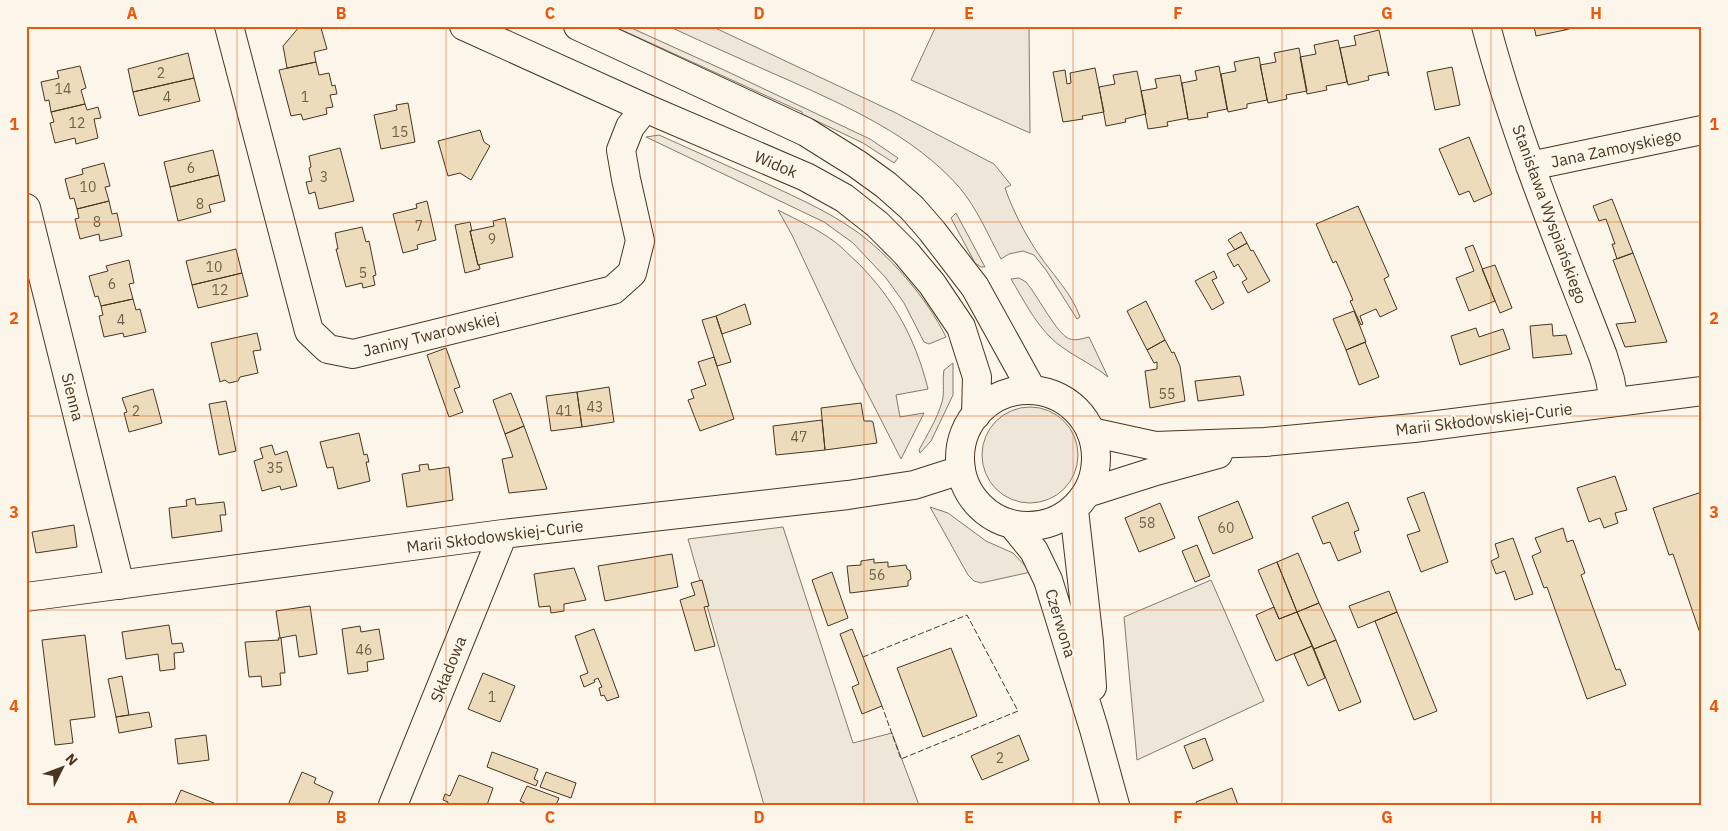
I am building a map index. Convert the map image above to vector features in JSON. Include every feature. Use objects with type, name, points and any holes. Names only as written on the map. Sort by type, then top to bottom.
[{"type":"street","name":"Janiny Twarowskiej","points":[[229,26],[310,331],[328,349],[353,354],[613,290],[632,273],[640,241],[621,150],[630,127],[645,108]]},
{"type":"street","name":"Widok","points":[[464,26],[645,108],[806,177],[844,198],[877,224],[906,253],[932,284],[961,327],[977,377],[976,415]]},
{"type":"street","points":[[578,26],[806,132],[886,185],[912,208],[975,287],[1032,390]]},
{"type":"street","name":"Stanisława Wyspiańskiego","points":[[1486,26],[1530,166],[1603,356],[1614,402]]},
{"type":"street","name":"Jana Zamoyskiego","points":[[1530,166],[1702,130]]},
{"type":"street","name":"Sienna","points":[[26,208],[120,585]]},
{"type":"street","points":[[1032,390],[1051,394],[1067,403],[1081,416],[1091,432],[1096,452],[1095,474],[1080,501],[1056,521],[1034,526],[1012,525],[994,518],[979,505],[967,489],[961,470],[960,450],[966,431],[976,415],[992,400],[1011,392],[1032,390]]},
{"type":"street","name":"Marii Skłodowskiej-Curie","points":[[1091,432],[1155,446],[1265,442],[1414,428],[1702,391]]},
{"type":"street","name":"Marii Skłodowskiej-Curie","points":[[1080,501],[1156,471],[1265,442]]},
{"type":"street","name":"Marii Skłodowskiej-Curie","points":[[26,597],[502,534],[848,495],[914,485],[961,470]]},
{"type":"street","name":"Czerwona","points":[[1080,501],[1094,729]]},
{"type":"street","name":"Czerwona","points":[[1012,525],[1034,551],[1048,580],[1116,805]]},
{"type":"street","name":"Składowa","points":[[393,805],[502,534]]},
{"type":"shaded area","points":[[613,26],[627,26],[724,70],[870,139],[898,158],[894,163],[863,143],[802,114],[802,112]]},
{"type":"shaded area","points":[[668,26],[711,26],[896,113],[994,164],[1011,185],[1005,188],[1025,232],[1040,256],[1068,293],[1080,317],[1077,319],[1046,270],[1034,255],[1023,251],[1009,254],[1001,259],[977,213],[959,187],[921,152],[900,137],[833,100]]},
{"type":"shaded area","points":[[936,26],[1029,26],[1030,133],[911,80]]},
{"type":"shaded area","points":[[659,135],[795,197],[831,215],[853,229],[880,251],[906,278],[929,307],[946,337],[929,344],[924,342],[904,303],[886,278],[853,243],[824,222],[646,137]]},
{"type":"shaded area","points":[[778,210],[828,237],[858,263],[893,306],[910,337],[928,389],[896,395],[900,417],[924,413],[901,459],[853,365],[792,235]]},
{"type":"shaded area","points":[[956,213],[985,267],[975,263],[951,218]]},
{"type":"shaded area","points":[[1019,278],[1026,282],[1061,333],[1074,340],[1089,337],[1108,377],[1057,343],[1044,331],[1011,279]]},
{"type":"shaded area","points":[[953,363],[953,395],[931,441],[920,453],[919,450],[935,421],[942,402],[944,370]]},
{"type":"shaded area","points":[[1030,407],[1048,411],[1064,421],[1074,437],[1078,455],[1074,473],[1064,489],[1048,499],[1030,503],[1012,499],[996,489],[986,473],[982,455],[986,437],[996,421],[1012,411]]},
{"type":"shaded area","points":[[930,507],[948,513],[986,541],[1013,553],[1031,572],[981,583],[974,581],[968,575]]},
{"type":"shaded area","points":[[783,527],[853,743],[892,733],[919,805],[764,805],[688,539]]},
{"type":"shaded area","points":[[1211,580],[1264,701],[1137,760],[1124,617]]},
{"type":"building","points":[[300,26],[321,28],[327,49],[314,52],[316,62],[287,68],[283,46]]},
{"type":"building","points":[[1534,26],[1564,26],[1565,30],[1536,36]]},
{"type":"building","points":[[1564,26],[1580,26],[1565,30]]},
{"type":"building","points":[[1379,30],[1389,76],[1387,72],[1368,76],[1369,80],[1348,85],[1340,48],[1356,45],[1354,36]]},
{"type":"building","points":[[1338,40],[1347,82],[1326,86],[1327,90],[1307,94],[1300,57],[1316,54],[1314,45]]},
{"type":"building","points":[[1299,48],[1307,91],[1286,95],[1287,99],[1268,103],[1260,65],[1276,62],[1274,53]]},
{"type":"building","points":[[188,53],[194,78],[133,92],[128,69]]},
{"type":"building","points":[[1259,57],[1267,100],[1247,104],[1247,108],[1228,112],[1221,74],[1236,71],[1234,62]]},
{"type":"building","points":[[316,62],[319,75],[329,73],[332,86],[335,85],[337,94],[330,95],[333,107],[326,108],[327,114],[303,120],[301,114],[291,116],[279,70]]},
{"type":"building","points":[[80,66],[86,88],[81,90],[85,104],[51,112],[49,100],[45,101],[41,82],[59,78],[57,71]]},
{"type":"building","points":[[1219,66],[1227,109],[1207,113],[1208,117],[1188,120],[1182,83],[1197,80],[1195,71]]},
{"type":"building","points":[[1452,67],[1460,105],[1435,110],[1427,72]]},
{"type":"building","points":[[1095,68],[1104,112],[1082,116],[1083,119],[1063,122],[1053,72],[1065,70],[1067,84],[1071,83],[1070,73]]},
{"type":"building","points":[[1137,71],[1146,114],[1125,119],[1126,122],[1106,126],[1099,87],[1115,84],[1113,75]]},
{"type":"building","points":[[1180,75],[1188,118],[1167,122],[1168,126],[1148,129],[1141,91],[1157,88],[1155,79]]},
{"type":"building","points":[[194,78],[200,101],[139,116],[133,92]]},
{"type":"building","points":[[408,103],[415,142],[381,149],[374,115],[397,110],[396,105]]},
{"type":"building","points":[[85,104],[87,110],[98,107],[101,118],[94,119],[98,138],[76,144],[75,138],[55,143],[50,123],[54,122],[51,112]]},
{"type":"building","points":[[480,130],[484,142],[490,146],[471,180],[460,173],[448,176],[438,141]]},
{"type":"building","points":[[1469,137],[1492,194],[1474,202],[1469,191],[1459,195],[1439,149]]},
{"type":"building","points":[[340,148],[354,201],[319,209],[315,192],[309,194],[306,182],[312,181],[309,156]]},
{"type":"building","points":[[213,150],[219,175],[170,187],[164,162]]},
{"type":"building","points":[[104,163],[110,186],[105,187],[109,201],[77,209],[74,198],[70,199],[65,179],[83,174],[82,169]]},
{"type":"building","points":[[219,175],[225,201],[209,205],[211,212],[178,221],[170,187]]},
{"type":"building","points":[[1612,199],[1633,253],[1617,259],[1612,244],[1615,244],[1606,219],[1599,221],[1593,206]]},
{"type":"building","points":[[109,201],[112,214],[117,213],[122,236],[100,241],[99,234],[80,239],[75,219],[79,218],[77,209]]},
{"type":"building","points":[[427,201],[436,240],[417,245],[418,249],[403,253],[393,214],[417,208],[416,204]]},
{"type":"building","points":[[1358,206],[1389,276],[1384,279],[1397,309],[1380,317],[1376,309],[1360,316],[1363,324],[1361,325],[1350,301],[1353,300],[1336,261],[1333,263],[1316,224]]},
{"type":"building","points":[[505,218],[513,257],[478,265],[470,231],[494,226],[493,221]]},
{"type":"building","points":[[470,222],[472,231],[470,231],[480,269],[465,273],[455,225]]},
{"type":"building","points":[[362,227],[366,242],[369,241],[376,275],[373,276],[375,285],[363,288],[362,283],[346,287],[336,249],[338,249],[335,233]]},
{"type":"building","points":[[1241,232],[1247,243],[1235,250],[1228,240]]},
{"type":"building","points":[[1247,243],[1251,251],[1253,250],[1270,281],[1248,293],[1242,282],[1247,279],[1238,264],[1234,267],[1227,254]]},
{"type":"building","points":[[1473,245],[1495,301],[1469,311],[1456,278],[1474,271],[1465,248]]},
{"type":"building","points":[[236,249],[242,273],[192,285],[186,261]]},
{"type":"building","points":[[1633,253],[1667,342],[1625,347],[1616,324],[1636,322],[1613,260]]},
{"type":"building","points":[[129,260],[134,283],[129,284],[133,299],[101,306],[98,296],[95,297],[89,276],[108,271],[106,266]]},
{"type":"building","points":[[1495,265],[1512,308],[1500,313],[1482,269]]},
{"type":"building","points":[[1214,271],[1217,278],[1212,280],[1224,303],[1212,310],[1195,281]]},
{"type":"building","points":[[242,273],[248,296],[198,308],[192,285]]},
{"type":"building","points":[[133,299],[136,310],[140,309],[146,332],[124,337],[123,333],[104,337],[99,316],[103,315],[101,306]]},
{"type":"building","points":[[1146,301],[1165,340],[1147,350],[1127,311]]},
{"type":"building","points":[[745,304],[751,324],[722,334],[716,316]]},
{"type":"building","points":[[1354,311],[1366,342],[1346,350],[1333,319]]},
{"type":"building","points":[[716,316],[731,362],[717,366],[702,320]]},
{"type":"building","points":[[1552,324],[1553,336],[1566,335],[1572,354],[1533,358],[1530,326]]},
{"type":"building","points":[[1476,328],[1479,337],[1503,329],[1510,349],[1460,365],[1451,336]]},
{"type":"building","points":[[257,333],[261,350],[253,351],[258,373],[240,377],[238,381],[229,383],[225,380],[220,382],[211,343]]},
{"type":"building","points":[[1165,340],[1172,353],[1174,352],[1180,366],[1185,401],[1150,408],[1145,371],[1157,369],[1157,362],[1154,363],[1147,350]]},
{"type":"building","points":[[1365,342],[1379,377],[1359,385],[1346,350]]},
{"type":"building","points":[[446,348],[460,387],[454,389],[463,412],[449,417],[427,355]]},
{"type":"building","points":[[714,357],[734,419],[700,431],[688,400],[694,398],[691,390],[706,385],[698,362]]},
{"type":"building","points":[[1240,376],[1244,395],[1198,401],[1195,381]]},
{"type":"building","points":[[609,387],[614,422],[582,427],[577,392]]},
{"type":"building","points":[[153,389],[162,423],[129,432],[124,413],[127,412],[122,398]]},
{"type":"building","points":[[577,392],[582,427],[551,431],[546,396]]},
{"type":"building","points":[[511,393],[524,426],[505,434],[493,400]]},
{"type":"building","points":[[226,401],[236,451],[219,455],[209,404]]},
{"type":"building","points":[[861,403],[864,421],[873,422],[877,443],[825,450],[821,408]]},
{"type":"building","points":[[822,420],[825,450],[776,455],[773,426]]},
{"type":"building","points":[[524,426],[547,489],[509,493],[502,459],[513,457],[505,434]]},
{"type":"building","points":[[359,433],[364,455],[367,454],[369,462],[366,462],[370,481],[338,489],[333,467],[327,468],[320,442]]},
{"type":"building","points":[[272,445],[275,455],[287,451],[297,486],[281,490],[280,486],[262,491],[254,461],[263,458],[260,448]]},
{"type":"building","points":[[428,464],[429,470],[449,467],[453,500],[407,507],[402,474],[420,471],[419,465]]},
{"type":"building","points":[[1615,476],[1627,510],[1615,513],[1618,523],[1604,528],[1600,518],[1589,522],[1577,488]]},
{"type":"building","points":[[1424,492],[1448,562],[1421,572],[1407,535],[1420,531],[1407,498]]},
{"type":"building","points":[[1702,492],[1702,639],[1673,554],[1669,555],[1653,508]]},
{"type":"building","points":[[195,498],[196,505],[224,502],[226,515],[220,515],[222,531],[172,538],[169,508],[187,506],[186,500]]},
{"type":"building","points":[[1238,501],[1253,538],[1213,554],[1198,517]]},
{"type":"building","points":[[1348,502],[1359,530],[1354,532],[1361,552],[1338,561],[1330,542],[1323,544],[1312,517]]},
{"type":"building","points":[[1160,503],[1175,538],[1139,552],[1125,518]]},
{"type":"building","points":[[74,525],[77,547],[36,553],[32,532]]},
{"type":"building","points":[[1563,528],[1567,542],[1573,540],[1585,573],[1581,575],[1616,670],[1620,669],[1626,685],[1587,699],[1547,587],[1544,588],[1532,556],[1541,552],[1535,538]]},
{"type":"building","points":[[1513,538],[1533,594],[1515,600],[1505,571],[1496,574],[1491,561],[1499,557],[1495,544]]},
{"type":"building","points":[[1197,545],[1210,576],[1195,582],[1182,551]]},
{"type":"building","points":[[1298,553],[1319,603],[1297,612],[1277,562]]},
{"type":"building","points":[[672,554],[678,587],[605,601],[598,566]]},
{"type":"building","points":[[874,559],[874,563],[888,562],[888,567],[906,565],[910,571],[911,579],[908,581],[908,586],[850,593],[847,566],[861,565],[861,561]]},
{"type":"building","points":[[1277,562],[1297,612],[1279,619],[1258,570]]},
{"type":"building","points":[[574,568],[586,600],[564,604],[564,611],[551,613],[550,606],[539,607],[534,574]]},
{"type":"building","points":[[832,572],[848,618],[828,626],[812,580]]},
{"type":"building","points":[[702,580],[709,606],[704,607],[715,646],[695,651],[680,600],[695,595],[691,583]]},
{"type":"building","points":[[1389,591],[1397,612],[1358,628],[1349,606]]},
{"type":"building","points":[[1319,603],[1336,640],[1314,649],[1297,612]]},
{"type":"building","points":[[310,606],[317,654],[299,657],[296,635],[280,638],[276,611]]},
{"type":"building","points":[[1274,607],[1279,619],[1297,612],[1312,646],[1276,661],[1256,615]]},
{"type":"building","points":[[1397,612],[1437,711],[1414,720],[1375,621]]},
{"type":"building","points":[[169,625],[172,644],[182,643],[184,652],[174,653],[175,669],[160,671],[158,654],[126,659],[122,632]]},
{"type":"building","points":[[360,626],[361,632],[379,629],[384,659],[367,662],[368,671],[348,674],[342,629]]},
{"type":"building","points":[[594,629],[619,697],[607,701],[604,695],[601,696],[599,688],[602,687],[598,678],[594,680],[595,682],[584,687],[580,676],[588,673],[575,636]]},
{"type":"building","points":[[852,629],[882,706],[862,714],[852,687],[859,684],[840,634]]},
{"type":"building","points":[[85,635],[95,717],[70,720],[73,743],[55,745],[42,640]]},
{"type":"building","points":[[278,638],[281,638],[285,673],[280,673],[281,685],[262,687],[261,676],[249,677],[245,642],[279,640]]},
{"type":"building","points":[[1336,640],[1361,702],[1339,711],[1314,649]]},
{"type":"building","points":[[1312,646],[1325,678],[1308,686],[1294,654]]},
{"type":"building","points":[[951,648],[977,716],[923,737],[897,668]]},
{"type":"building","points":[[483,673],[515,686],[500,722],[468,709]]},
{"type":"building","points":[[122,676],[129,715],[116,717],[108,679]]},
{"type":"building","points":[[149,712],[152,727],[119,733],[116,717]]},
{"type":"building","points":[[206,735],[209,760],[178,764],[175,739]]},
{"type":"building","points":[[1019,735],[1029,760],[982,780],[971,756]]},
{"type":"building","points":[[1205,738],[1213,760],[1193,769],[1184,746]]},
{"type":"building","points":[[492,752],[538,769],[534,779],[538,781],[536,786],[487,767]]},
{"type":"building","points":[[302,772],[316,778],[314,783],[333,792],[328,805],[288,805]]},
{"type":"building","points":[[546,772],[576,783],[571,798],[540,787]]},
{"type":"building","points":[[459,775],[493,788],[487,805],[447,805],[448,802],[443,800],[445,794],[450,796]]},
{"type":"building","points":[[527,786],[559,798],[556,805],[529,805],[520,801]]},
{"type":"building","points":[[1232,788],[1238,805],[1197,805],[1196,802]]},
{"type":"building","points":[[181,790],[214,803],[213,805],[175,804]]},
{"type":"fence","points":[[863,657],[967,615],[1018,711],[901,759],[882,706]]}]
